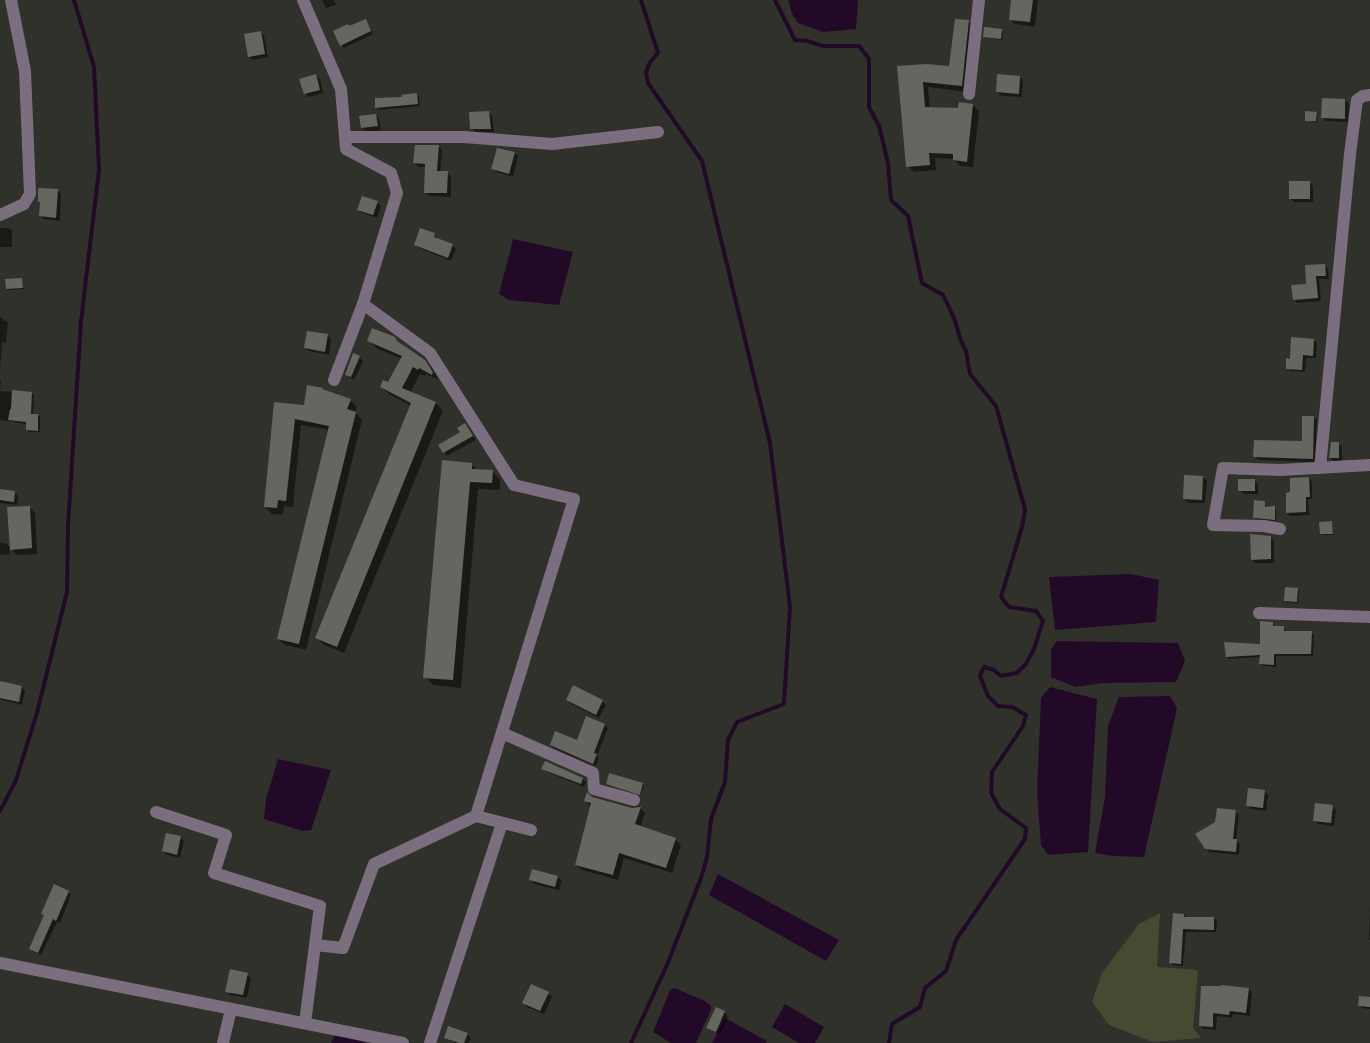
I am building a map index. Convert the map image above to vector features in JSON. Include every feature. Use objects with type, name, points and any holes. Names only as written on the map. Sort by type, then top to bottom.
[{"type":"street","points":[[0,215],[24,204],[30,194],[25,71],[11,0]]},
{"type":"street","points":[[303,0],[341,89],[346,149],[391,173],[398,193],[363,304],[334,380]]},
{"type":"street","points":[[969,94],[979,0]]},
{"type":"street","points":[[1320,468],[1349,164],[1357,100],[1362,96],[1370,95]]},
{"type":"street","points":[[345,138],[464,137],[552,144],[658,132]]},
{"type":"street","points":[[363,304],[430,353],[514,485],[574,499],[476,816]]},
{"type":"street","points":[[1280,529],[1264,526],[1213,525],[1222,468],[1280,470],[1370,465]]},
{"type":"street","points":[[1258,613],[1370,617]]},
{"type":"street","points":[[502,733],[593,773],[594,789],[634,800]]},
{"type":"street","points":[[156,812],[226,835],[214,872],[320,906],[306,1024]]},
{"type":"street","points":[[315,945],[343,948],[374,864],[476,816],[531,830]]},
{"type":"street","points":[[430,1043],[502,823]]},
{"type":"street","points":[[0,963],[403,1043]]},
{"type":"street","points":[[223,1043],[231,1009]]},
{"type":"green space","points":[[1160,913],[1157,967],[1198,970],[1193,1028],[1201,1038],[1153,1042],[1109,1025],[1092,1002],[1102,973],[1139,924]]},
{"type":"shaded area","points":[[788,0],[858,0],[856,29],[823,32],[798,23],[792,14]]},
{"type":"shaded area","points":[[513,239],[573,252],[559,305],[509,300],[499,294]]},
{"type":"shaded area","points":[[1131,574],[1159,580],[1156,622],[1055,630],[1049,577]]},
{"type":"shaded area","points":[[1057,641],[1178,643],[1185,661],[1176,682],[1103,683],[1075,687],[1051,677],[1051,649]]},
{"type":"shaded area","points":[[1050,687],[1097,699],[1088,852],[1048,855],[1041,845],[1037,793],[1041,698]]},
{"type":"shaded area","points":[[1170,696],[1177,708],[1144,857],[1113,856],[1095,853],[1105,797],[1108,726],[1119,697]]},
{"type":"shaded area","points":[[278,759],[331,770],[311,830],[303,831],[264,819],[266,799]]},
{"type":"shaded area","points":[[718,874],[839,940],[826,961],[709,895]]},
{"type":"shaded area","points":[[674,988],[710,1005],[711,1009],[696,1043],[671,1043],[653,1032],[670,990]]},
{"type":"shaded area","points":[[785,1004],[824,1027],[815,1043],[799,1043],[772,1027]]},
{"type":"shaded area","points":[[725,1018],[767,1041],[766,1043],[712,1043]]},
{"type":"shaded area","points":[[335,1035],[368,1043],[331,1043]]},
{"type":"building","points":[[1011,0],[1033,0],[1030,22],[1009,20]]},
{"type":"building","points":[[366,19],[371,31],[340,46],[333,31]]},
{"type":"building","points":[[955,19],[969,20],[962,86],[923,82],[925,107],[958,108],[959,102],[973,104],[967,162],[953,160],[953,154],[929,153],[930,165],[906,167],[897,66],[926,64],[949,66]]},
{"type":"building","points":[[984,27],[1002,29],[1001,39],[983,37]]},
{"type":"building","points":[[261,31],[265,54],[248,57],[244,34]]},
{"type":"building","points":[[316,74],[320,90],[304,94],[299,79]]},
{"type":"building","points":[[997,74],[1020,76],[1019,94],[996,92]]},
{"type":"building","points":[[417,93],[418,104],[375,108],[375,98],[402,97],[401,95]]},
{"type":"building","points":[[1322,98],[1345,99],[1345,119],[1321,118]]},
{"type":"building","points":[[489,111],[491,129],[470,129],[469,112]]},
{"type":"building","points":[[1305,111],[1317,112],[1316,121],[1305,121]]},
{"type":"building","points":[[376,114],[378,126],[361,128],[359,116]]},
{"type":"building","points":[[415,145],[439,145],[437,171],[448,171],[447,193],[424,193],[425,164],[413,163]]},
{"type":"building","points":[[497,148],[515,152],[509,174],[491,169]]},
{"type":"building","points":[[1289,181],[1310,181],[1310,199],[1289,199]]},
{"type":"building","points":[[38,188],[58,189],[56,218],[39,216]]},
{"type":"building","points":[[362,196],[378,201],[373,215],[357,210]]},
{"type":"building","points":[[420,228],[435,233],[434,237],[453,244],[448,258],[414,245]]},
{"type":"building","points":[[1325,264],[1326,276],[1316,276],[1318,298],[1293,300],[1291,285],[1306,284],[1305,265]]},
{"type":"building","points":[[22,278],[23,288],[6,289],[5,279]]},
{"type":"building","points":[[372,328],[395,337],[397,341],[425,360],[433,372],[432,375],[413,367],[402,388],[436,402],[337,647],[315,638],[411,403],[380,387],[383,380],[388,382],[402,356],[367,341]]},
{"type":"building","points":[[307,331],[328,334],[325,352],[304,348]]},
{"type":"building","points":[[1291,337],[1314,339],[1313,356],[1303,355],[1302,370],[1286,369],[1286,358],[1290,359]]},
{"type":"building","points":[[353,353],[360,356],[351,377],[345,375]]},
{"type":"building","points":[[307,385],[323,388],[351,399],[347,409],[356,412],[299,644],[277,639],[329,426],[295,419],[286,501],[278,500],[277,508],[264,507],[274,402],[304,405]]},
{"type":"building","points":[[12,390],[32,392],[31,414],[38,414],[38,431],[26,430],[26,422],[8,420],[11,409]]},
{"type":"building","points":[[1302,416],[1314,416],[1313,459],[1253,457],[1254,440],[1302,441]]},
{"type":"building","points":[[465,423],[473,436],[443,453],[438,445],[460,432],[457,428]]},
{"type":"building","points":[[1331,442],[1339,442],[1339,458],[1329,458]]},
{"type":"building","points":[[442,460],[472,463],[472,469],[493,470],[492,483],[470,482],[453,680],[423,678]]},
{"type":"building","points":[[1184,475],[1203,476],[1202,500],[1183,499]]},
{"type":"building","points":[[1309,477],[1310,497],[1306,497],[1306,512],[1286,513],[1286,493],[1290,492],[1290,478]]},
{"type":"building","points":[[1238,479],[1255,479],[1255,491],[1238,491]]},
{"type":"building","points":[[0,489],[15,491],[14,502],[0,500]]},
{"type":"building","points":[[1254,500],[1265,501],[1265,507],[1275,506],[1275,520],[1253,518]]},
{"type":"building","points":[[30,506],[32,548],[10,550],[7,507]]},
{"type":"building","points":[[1332,521],[1333,534],[1320,534],[1319,522]]},
{"type":"building","points":[[1250,534],[1271,536],[1271,559],[1251,560]]},
{"type":"building","points":[[1285,587],[1298,588],[1297,602],[1284,601]]},
{"type":"building","points":[[1260,621],[1273,622],[1273,626],[1284,626],[1284,631],[1312,631],[1311,654],[1274,654],[1274,665],[1259,664],[1260,655],[1226,657],[1224,642],[1260,644]]},
{"type":"building","points":[[0,681],[22,686],[19,702],[0,698]]},
{"type":"building","points":[[573,685],[603,700],[596,715],[566,700]]},
{"type":"building","points":[[586,716],[605,724],[594,753],[597,754],[593,764],[550,745],[555,731],[577,740]]},
{"type":"building","points":[[545,761],[583,778],[581,784],[541,769]]},
{"type":"building","points":[[609,773],[643,783],[640,795],[606,784]]},
{"type":"building","points":[[1248,788],[1265,790],[1263,808],[1246,806]]},
{"type":"building","points":[[587,792],[592,797],[632,808],[641,807],[635,824],[676,838],[666,868],[619,853],[613,875],[575,865],[591,803],[584,801]]},
{"type":"building","points":[[1315,803],[1333,805],[1331,823],[1313,821]]},
{"type":"building","points":[[1217,808],[1236,810],[1233,839],[1237,839],[1236,852],[1205,849],[1195,834],[1215,822]]},
{"type":"building","points":[[166,833],[181,836],[177,855],[162,851]]},
{"type":"building","points":[[532,869],[558,876],[555,887],[529,880]]},
{"type":"building","points":[[54,884],[69,891],[56,921],[53,919],[38,953],[29,949],[44,915],[41,914]]},
{"type":"building","points":[[1173,913],[1184,914],[1184,917],[1214,917],[1214,930],[1183,929],[1181,964],[1169,963]]},
{"type":"building","points":[[230,969],[248,973],[243,995],[225,992]]},
{"type":"building","points":[[531,984],[549,992],[540,1011],[522,1003]]},
{"type":"building","points":[[1221,985],[1249,988],[1246,1013],[1230,1011],[1229,1015],[1213,1013],[1213,1027],[1199,1026],[1201,986]]},
{"type":"building","points":[[1359,996],[1370,997],[1370,1007],[1358,1006]]},
{"type":"building","points":[[716,1007],[725,1011],[716,1032],[706,1028]]},
{"type":"building","points":[[448,1026],[468,1033],[464,1043],[444,1038]]},
{"type":"waterway","points":[[0,811],[16,780],[37,713],[67,592],[68,526],[81,321],[99,170],[94,67],[74,0]]},
{"type":"waterway","points":[[631,1043],[667,965],[701,878],[707,857],[711,819],[725,782],[728,740],[737,722],[784,704],[790,607],[770,443],[702,161],[648,83],[646,72],[650,62],[658,53],[641,0]]},
{"type":"waterway","points":[[775,0],[795,40],[807,41],[823,46],[859,46],[869,59],[869,107],[879,126],[888,163],[891,200],[908,216],[922,283],[943,295],[966,351],[970,374],[996,406],[1025,509],[1022,527],[1001,597],[1009,607],[1036,611],[1043,621],[1034,649],[1026,664],[1017,673],[1001,676],[994,670],[984,667],[980,676],[988,696],[998,706],[1012,707],[1026,715],[1023,726],[992,772],[991,793],[1000,809],[1026,828],[1025,839],[956,940],[946,971],[925,988],[920,1007],[892,1024],[889,1043]]}]
